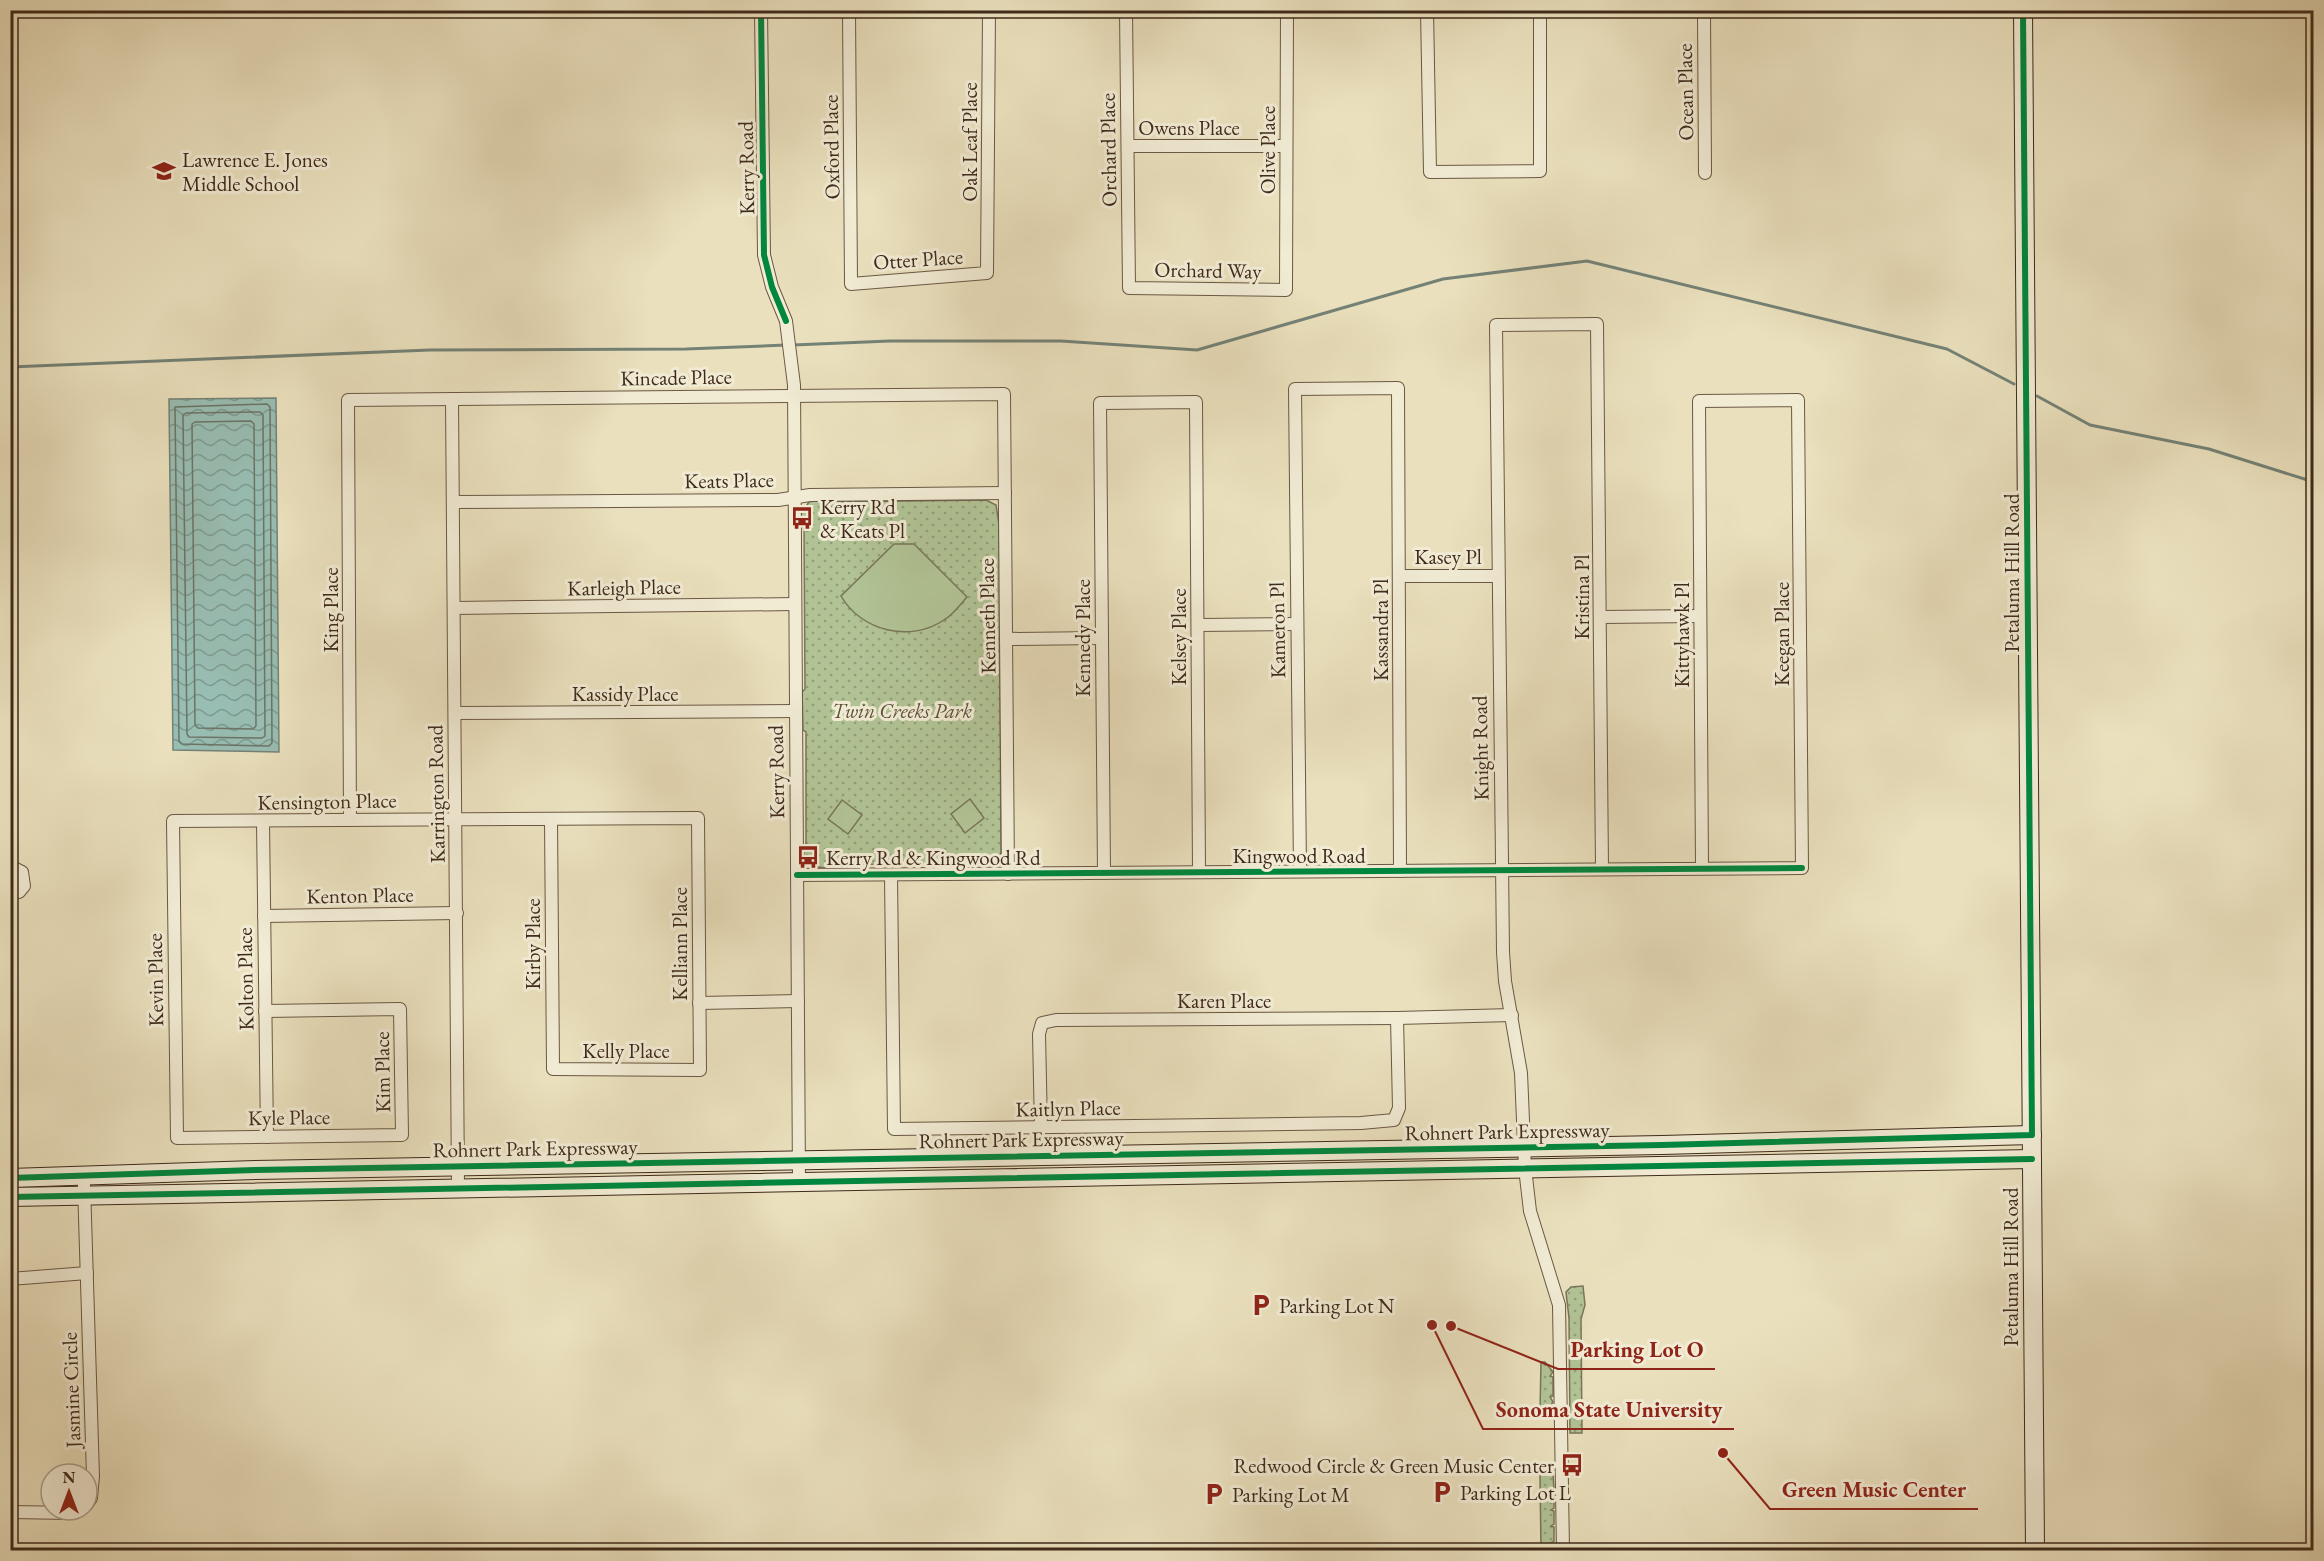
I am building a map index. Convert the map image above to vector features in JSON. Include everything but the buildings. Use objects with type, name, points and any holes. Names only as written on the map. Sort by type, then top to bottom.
[{"type":"main road","name":"Petaluma Hill Road","points":[[2023,10],[2035,1551]]},
{"type":"main road","name":"Rohnert Park Expressway","points":[[10,1178],[458,1166],[1524,1147],[2032,1135]]},
{"type":"main road","name":"Rohnert Park Expressway","points":[[10,1197],[85,1190],[458,1188],[2032,1159]]},
{"type":"street","name":"Kerry Road","points":[[761,10],[764,255],[771,287],[786,321],[793,362],[799,1182]]},
{"type":"street","name":"Oxford Place","points":[[849,10],[851,284]]},
{"type":"street","name":"Oak Leaf Place","points":[[987,273],[989,10]]},
{"type":"street","name":"Orchard Place","points":[[1126,10],[1129,288]]},
{"type":"street","name":"Olive Place","points":[[1286,290],[1287,10]]},
{"type":"street","points":[[1427,10],[1430,172],[1540,171],[1540,10]]},
{"type":"street","name":"Ocean Place","points":[[1704,10],[1705,173]]},
{"type":"street","name":"Owens Place","points":[[1128,146],[1287,146]]},
{"type":"street","name":"Otter Place","points":[[851,284],[987,273]]},
{"type":"street","name":"Orchard Way","points":[[1129,288],[1286,290]]},
{"type":"street","name":"Knight Road","points":[[1563,1551],[1559,1305],[1554,1283],[1535,1232],[1525,1168],[1521,1072],[1504,962],[1501,871],[1496,325],[1598,324]]},
{"type":"street","name":"Kristina Pl","points":[[1598,324],[1602,869]]},
{"type":"street","name":"Kameron Pl","points":[[1300,871],[1295,389],[1398,388]]},
{"type":"street","name":"Kassandra Pl","points":[[1398,388],[1400,871]]},
{"type":"street","name":"Kincade Place","points":[[348,400],[1004,394]]},
{"type":"street","name":"Kenneth Place","points":[[1004,394],[1008,874]]},
{"type":"street","name":"Karrington Road","points":[[453,399],[458,1188]]},
{"type":"street","name":"King Place","points":[[348,400],[350,820]]},
{"type":"street","name":"Keegan Place","points":[[1699,401],[1798,400],[1802,868]]},
{"type":"street","name":"Kittyhawk Pl","points":[[1699,401],[1702,868]]},
{"type":"street","name":"Kelsey Place","points":[[1100,403],[1196,402],[1199,872]]},
{"type":"street","name":"Kennedy Place","points":[[1100,403],[1104,873]]},
{"type":"street","name":"Keats Place","points":[[453,502],[1005,493]]},
{"type":"street","name":"Kasey Pl","points":[[1399,576],[1498,576]]},
{"type":"street","name":"Karleigh Place","points":[[454,608],[794,604]]},
{"type":"street","points":[[1600,617],[1700,616]]},
{"type":"street","points":[[1198,625],[1296,624]]},
{"type":"street","points":[[1006,639],[1102,638]]},
{"type":"street","name":"Kassidy Place","points":[[455,713],[795,711]]},
{"type":"street","name":"Kensington Place","points":[[173,821],[698,818]]},
{"type":"street","name":"Kelliann Place","points":[[698,818],[700,1070]]},
{"type":"street","name":"Kirby Place","points":[[551,819],[553,1069]]},
{"type":"street","name":"Kevin Place","points":[[173,821],[177,1138]]},
{"type":"street","name":"Kolton Place","points":[[262,821],[267,1137]]},
{"type":"street","points":[[10,866],[22,872],[24,880],[19,892],[10,894]]},
{"type":"street","name":"Kingwood Road","points":[[797,875],[1802,868]]},
{"type":"street","name":"Kaitlyn Place","points":[[891,875],[894,1129],[1394,1120],[1400,1108],[1397,1018]]},
{"type":"street","name":"Kenton Place","points":[[264,916],[457,913]]},
{"type":"street","points":[[699,1003],[798,1001]]},
{"type":"street","name":"Kim Place","points":[[265,1011],[400,1009],[402,1135]]},
{"type":"street","name":"Karen Place","points":[[1041,1128],[1039,1034],[1042,1023],[1075,1020],[1512,1015]]},
{"type":"street","name":"Kelly Place","points":[[553,1069],[700,1070]]},
{"type":"street","name":"Kyle Place","points":[[177,1138],[402,1135]]},
{"type":"street","name":"Jasmine Circle","points":[[85,1190],[93,1462]]},
{"type":"street","points":[[10,1279],[87,1274]]},
{"type":"street","points":[[10,1512],[39,1512]]},
{"type":"green space","name":"Twin Creeks Park","points":[[819,499],[823,502],[986,500],[996,505],[999,525],[1001,853],[995,862],[830,865],[827,868],[821,868],[805,858],[806,732],[803,730],[802,692],[805,689],[804,525],[801,522],[801,514],[809,502]]},
{"type":"green space","points":[[894,544],[914,544],[967,597],[947,618],[931,627],[916,631],[887,630],[861,618],[841,596]]},
{"type":"green space","points":[[970,799],[984,818],[965,833],[951,814]]},
{"type":"green space","points":[[842,800],[862,815],[848,834],[828,819]]},
{"type":"green space","points":[[1583,1286],[1585,1305],[1581,1319],[1582,1433],[1570,1433],[1569,1318],[1566,1292],[1571,1287]]},
{"type":"green space","points":[[1541,1362],[1545,1362],[1553,1372],[1550,1376],[1553,1377],[1553,1396],[1550,1397],[1553,1402],[1547,1411],[1540,1411]]},
{"type":"green space","points":[[1553,1474],[1554,1490],[1550,1492],[1554,1493],[1554,1508],[1551,1510],[1554,1511],[1554,1524],[1551,1526],[1554,1527],[1554,1541],[1551,1543],[1554,1550],[1541,1550],[1540,1475]]},
{"type":"water","points":[[276,398],[279,752],[173,750],[169,399]]},
{"type":"waterway","points":[[793,345],[890,341],[1061,341],[1197,350],[1443,279],[1587,261],[1947,349],[2014,384]]},
{"type":"waterway","points":[[10,367],[430,350],[686,349],[786,345]]},
{"type":"waterway","points":[[2037,396],[2090,425],[2209,449],[2314,482]]},
{"type":"cycle path","points":[[761,10],[764,255],[772,287],[786,321]]},
{"type":"cycle path","points":[[10,1178],[255,1170],[1662,1145],[2032,1135],[2023,10]]},
{"type":"cycle path","points":[[797,875],[1802,868]]},
{"type":"cycle path","points":[[10,1197],[2032,1159]]},
{"type":"place","name":"Lawrence E. Jones Middle School","points":[[164,171]]},
{"type":"place","name":"Kerry Rd & Keats Pl","points":[[802,518]]},
{"type":"place","name":"Kerry Rd & Kingwood Rd","points":[[808,857]]},
{"type":"place","name":"Parking Lot N","points":[[1261,1305]]},
{"type":"place","name":"Sonoma State University","points":[[1432,1325]]},
{"type":"place","name":"Parking Lot O","points":[[1451,1326]]},
{"type":"place","name":"Green Music Center","points":[[1723,1453]]},
{"type":"place","name":"Redwood Circle & Green Music Center","points":[[1572,1465]]},
{"type":"place","name":"Parking Lot L","points":[[1442,1492]]},
{"type":"place","name":"Parking Lot M","points":[[1214,1494]]}]
